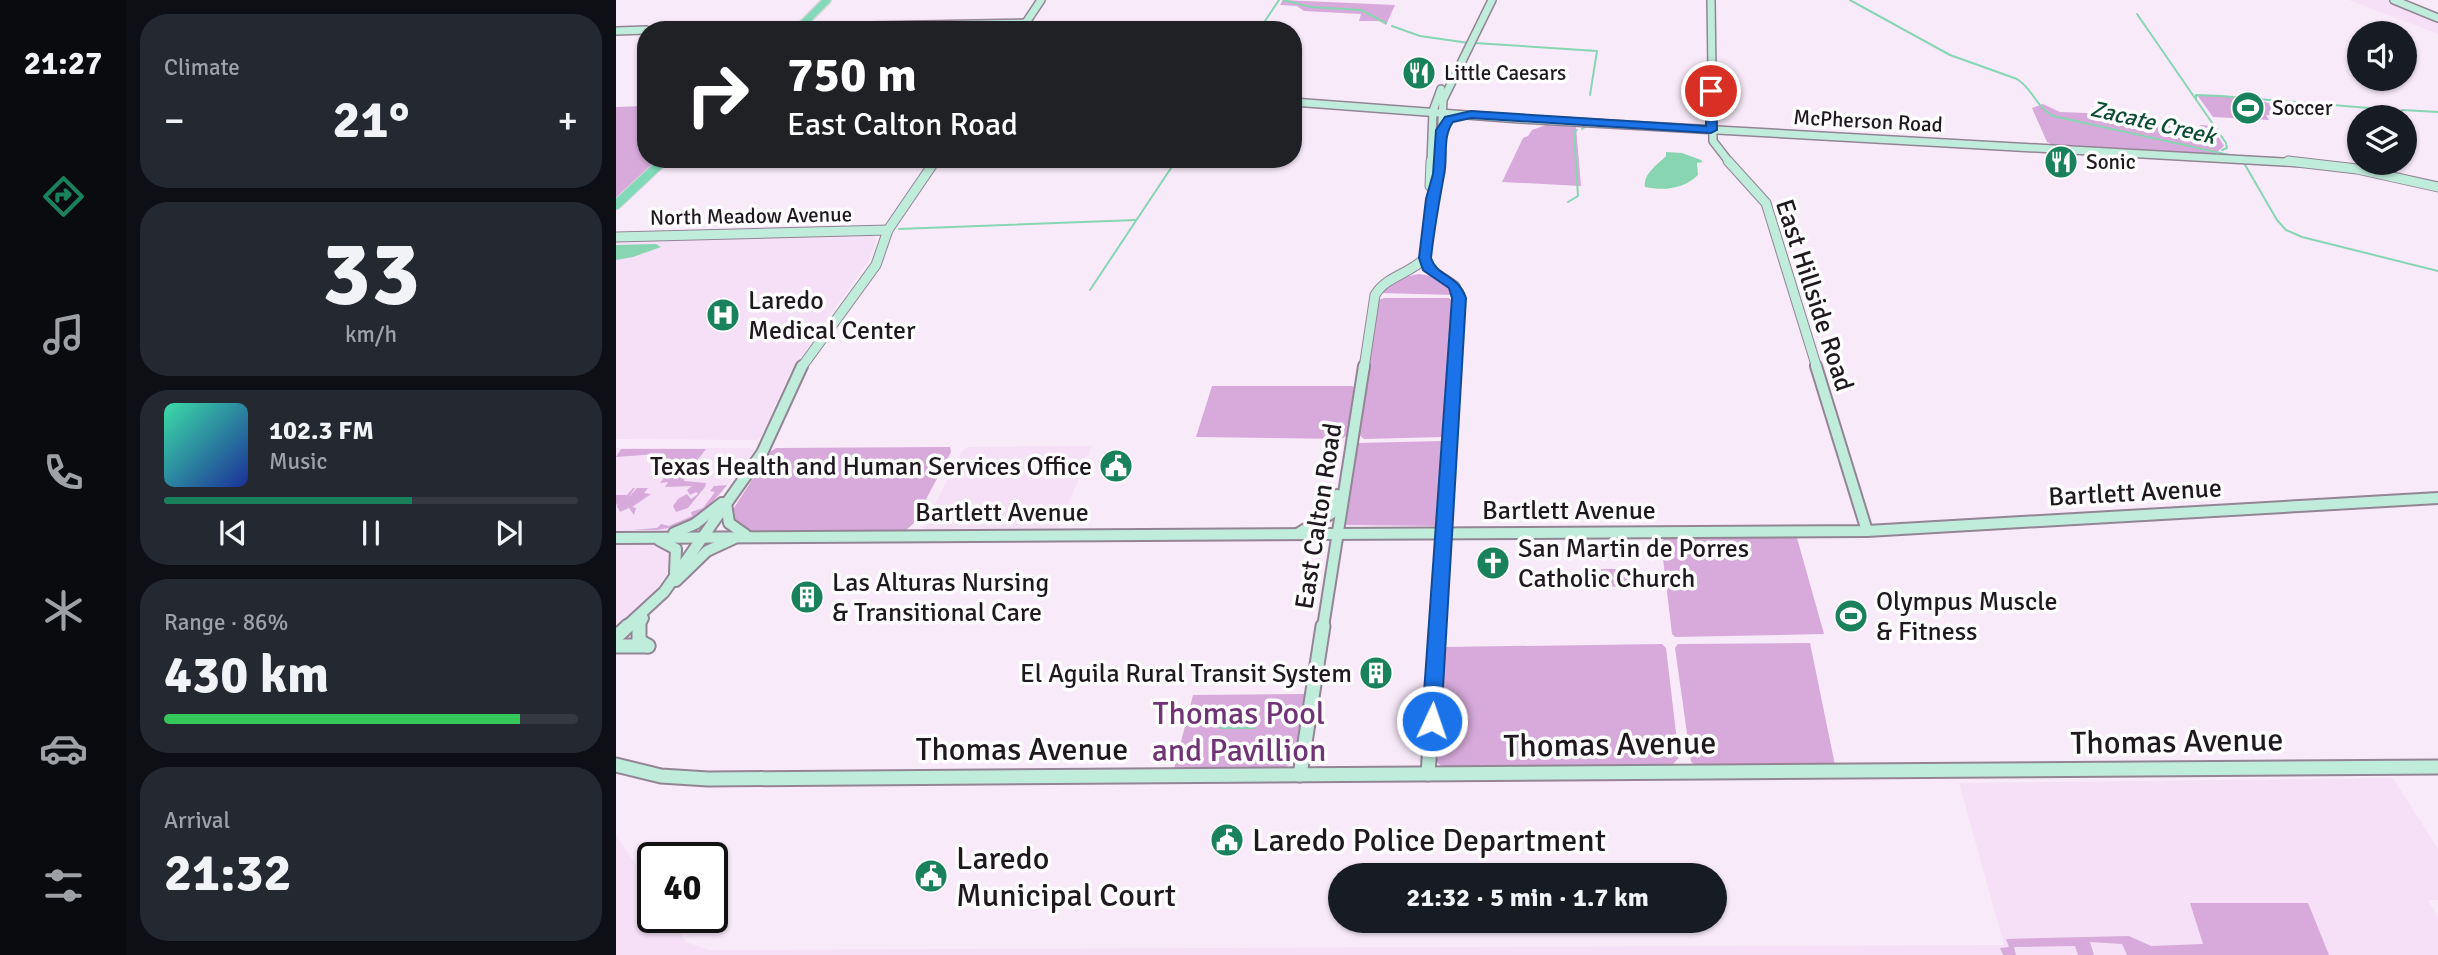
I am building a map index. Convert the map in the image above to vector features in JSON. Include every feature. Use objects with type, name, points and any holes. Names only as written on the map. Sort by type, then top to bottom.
[{"type":"main road","points":[[805,21],[827,0]]},
{"type":"main road","points":[[1027,21],[1041,0]]},
{"type":"main road","points":[[1481,16],[1485,0]]},
{"type":"main road","points":[[1435,174],[1434,122],[1440,97],[1481,16],[1492,0]]},
{"type":"main road","name":"East Hillside Road","points":[[1711,0],[1713,141],[1719,152],[1756,188],[1766,202],[1867,531]]},
{"type":"main road","points":[[2394,0],[2438,18]]},
{"type":"main road","points":[[616,31],[637,30]]},
{"type":"main road","points":[[1400,108],[1424,104],[1440,97]]},
{"type":"main road","points":[[1440,97],[1447,106],[1471,114]]},
{"type":"main road","name":"McPherson Road","points":[[1302,103],[1711,130],[2249,159],[2345,167],[2438,187]]},
{"type":"main road","points":[[1400,108],[1425,115],[1434,122]]},
{"type":"main road","points":[[1422,269],[1432,199],[1429,191],[1435,174],[1442,130],[1437,111]]},
{"type":"main road","points":[[1442,130],[1449,120],[1471,114]]},
{"type":"main road","points":[[616,205],[656,168]]},
{"type":"main road","points":[[664,592],[767,444],[802,366],[876,265],[888,230],[930,168]]},
{"type":"main road","points":[[616,212],[626,202],[625,199]]},
{"type":"main road","name":"North Meadow Avenue","points":[[616,237],[888,230]]},
{"type":"main road","name":"East Calton Road","points":[[1300,775],[1375,295],[1381,285],[1398,276],[1422,269],[1443,277],[1455,286],[1459,298],[1443,534]]},
{"type":"main road","points":[[1296,535],[1332,513],[1339,487],[1349,467]]},
{"type":"main road","name":"Bartlett Avenue","points":[[616,537],[1867,531],[2438,498]]},
{"type":"main road","points":[[616,637],[707,551],[745,536],[730,524],[729,499]]},
{"type":"main road","points":[[663,537],[695,524],[729,499]]},
{"type":"main road","points":[[1428,774],[1443,534]]},
{"type":"main road","points":[[650,537],[676,549],[674,578]]},
{"type":"main road","points":[[616,646],[648,646],[639,641],[638,635],[645,612]]},
{"type":"main road","name":"Thomas Avenue","points":[[616,765],[662,776],[708,779],[2438,767]]},
{"type":"shaded area","points":[[2349,0],[2388,0],[2438,21],[2438,34],[2417,26],[2417,21],[2404,21]]},
{"type":"shaded area","points":[[1666,152],[1682,153],[1701,160],[1703,162],[1697,163],[1698,175],[1673,188],[1645,187],[1648,174],[1666,156]]},
{"type":"shaded area","name":"Laredo Medical Center","points":[[874,235],[876,241],[869,260],[789,374],[762,436],[757,440],[616,439],[616,241]]},
{"type":"shaded area","points":[[656,244],[661,247],[616,260],[616,245]]},
{"type":"shaded area","points":[[1092,446],[1058,530],[923,528],[962,451],[968,447]]},
{"type":"shaded area","points":[[616,448],[754,450],[703,517],[674,531],[616,532]]},
{"type":"shaded area","points":[[616,543],[657,543],[673,548],[671,568],[648,600],[616,628]]},
{"type":"shaded area","points":[[1259,711],[1255,729],[1219,729],[1224,712]]},
{"type":"shaded area","points":[[2393,778],[2438,849],[2438,900],[2428,900],[2438,917],[2438,955],[616,955],[616,835],[637,866],[637,933],[680,933],[686,942],[710,950],[2004,945],[1959,783]]},
{"type":"green space","points":[[1283,0],[1395,5],[1386,25],[1379,21],[1359,21],[1361,14],[1304,11],[1297,6],[1280,5]]},
{"type":"green space","points":[[2197,95],[2252,97],[2292,112],[2290,116],[2266,115],[2269,120],[2213,117]]},
{"type":"green space","points":[[2043,104],[2060,112],[2140,115],[2140,122],[2151,127],[2161,125],[2194,129],[2201,125],[2212,126],[2224,146],[2215,154],[2053,145],[2047,142],[2032,108]]},
{"type":"green space","points":[[637,106],[637,168],[649,168],[616,201],[616,107]]},
{"type":"green space","points":[[1549,124],[1576,127],[1581,186],[1502,182],[1523,138],[1532,130]]},
{"type":"green space","points":[[1419,274],[1445,282],[1453,295],[1381,293],[1398,280]]},
{"type":"green space","points":[[1449,298],[1455,302],[1443,437],[1364,439],[1357,433],[1378,300]]},
{"type":"green space","points":[[1212,386],[1352,386],[1356,388],[1350,433],[1342,439],[1196,437]]},
{"type":"green space","points":[[1445,442],[1439,526],[1346,525],[1358,443]]},
{"type":"green space","points":[[950,447],[951,452],[913,524],[906,530],[749,531],[741,530],[730,514],[770,452],[776,448]]},
{"type":"green space","points":[[621,449],[706,449],[686,470],[676,474],[669,474],[680,472],[688,461],[652,460],[656,454],[616,457]]},
{"type":"green space","points":[[666,475],[685,475],[684,481],[706,483],[705,487],[688,508],[676,512],[673,506],[678,499],[687,494],[691,499],[698,494],[696,492],[690,495],[687,490],[692,486],[665,487],[668,482],[660,483]]},
{"type":"green space","points":[[727,485],[712,503],[696,516],[679,525],[656,530],[632,530],[657,528],[661,524],[669,526],[692,516],[691,512],[703,508],[715,492],[710,491],[714,486]]},
{"type":"green space","points":[[633,488],[628,498],[637,488],[648,488],[644,493],[651,494],[632,507],[636,508],[634,515],[629,508],[620,512],[618,503],[616,505],[616,495],[627,495]]},
{"type":"green space","points":[[1666,537],[1797,538],[1824,634],[1675,637],[1672,634],[1661,542]]},
{"type":"green space","points":[[1601,569],[1638,569],[1640,586],[1602,587]]},
{"type":"green space","points":[[1810,643],[1835,765],[1696,765],[1691,762],[1675,648],[1678,644]]},
{"type":"green space","points":[[1662,644],[1666,648],[1679,758],[1671,766],[1443,767],[1435,761],[1443,647]]},
{"type":"green space","name":"Thomas Pool and Pavillion","points":[[1305,694],[1300,735],[1292,763],[1285,767],[1174,769],[1193,695]]},
{"type":"green space","points":[[2190,903],[2308,903],[2329,955],[2127,955],[2122,944],[2090,942],[2094,955],[2078,955],[2075,946],[2014,947],[2016,955],[2003,955],[2000,948],[2009,947],[2006,939],[2129,936],[2151,946],[2203,944]]},
{"type":"waterway","points":[[1265,21],[1279,0]]},
{"type":"waterway","points":[[1283,0],[1311,7],[1361,10],[1386,23]]},
{"type":"waterway","name":"Zacate Creek","points":[[1850,0],[1950,55],[2017,79],[2042,108],[2053,116],[2234,156]]},
{"type":"waterway","points":[[2137,14],[2226,143],[2227,148],[2222,150]]},
{"type":"waterway","points":[[1392,26],[1420,36],[1469,43]]},
{"type":"waterway","points":[[1475,43],[1597,51],[1590,95]]},
{"type":"waterway","points":[[2196,99],[2196,95],[2221,96],[2347,106]]},
{"type":"waterway","points":[[2417,111],[2438,112]]},
{"type":"waterway","points":[[1568,202],[1578,196],[1574,132],[1577,130]]},
{"type":"waterway","name":"Zacate Creek","points":[[2244,163],[2277,220],[2286,230],[2302,237],[2438,271]]},
{"type":"waterway","points":[[1090,290],[1171,168]]},
{"type":"waterway","points":[[899,229],[1136,220]]},
{"type":"place","name":"Little Caesars","points":[[1419,73]]},
{"type":"place","name":"Soccer","points":[[2248,108]]},
{"type":"place","name":"Sonic","points":[[2061,162]]},
{"type":"place","name":"Laredo Medical Center","points":[[723,315]]},
{"type":"place","name":"Texas Health and Human Services Office","points":[[1116,466]]},
{"type":"place","name":"San Martin de Porres Catholic Church","points":[[1493,563]]},
{"type":"place","name":"Las Alturas Nursing & Transitional Care","points":[[807,597]]},
{"type":"place","name":"Olympus Muscle & Fitness","points":[[1851,616]]},
{"type":"place","name":"El Aguila Rural Transit System","points":[[1376,673]]},
{"type":"place","name":"Laredo Police Department","points":[[1227,840]]},
{"type":"place","name":"Laredo Municipal Court","points":[[931,876]]},
{"type":"route","points":[[1432,721],[1459,298],[1455,286],[1430,270],[1425,258],[1432,199],[1439,174],[1442,130],[1449,120],[1471,114],[1711,130],[1711,91]]}]
